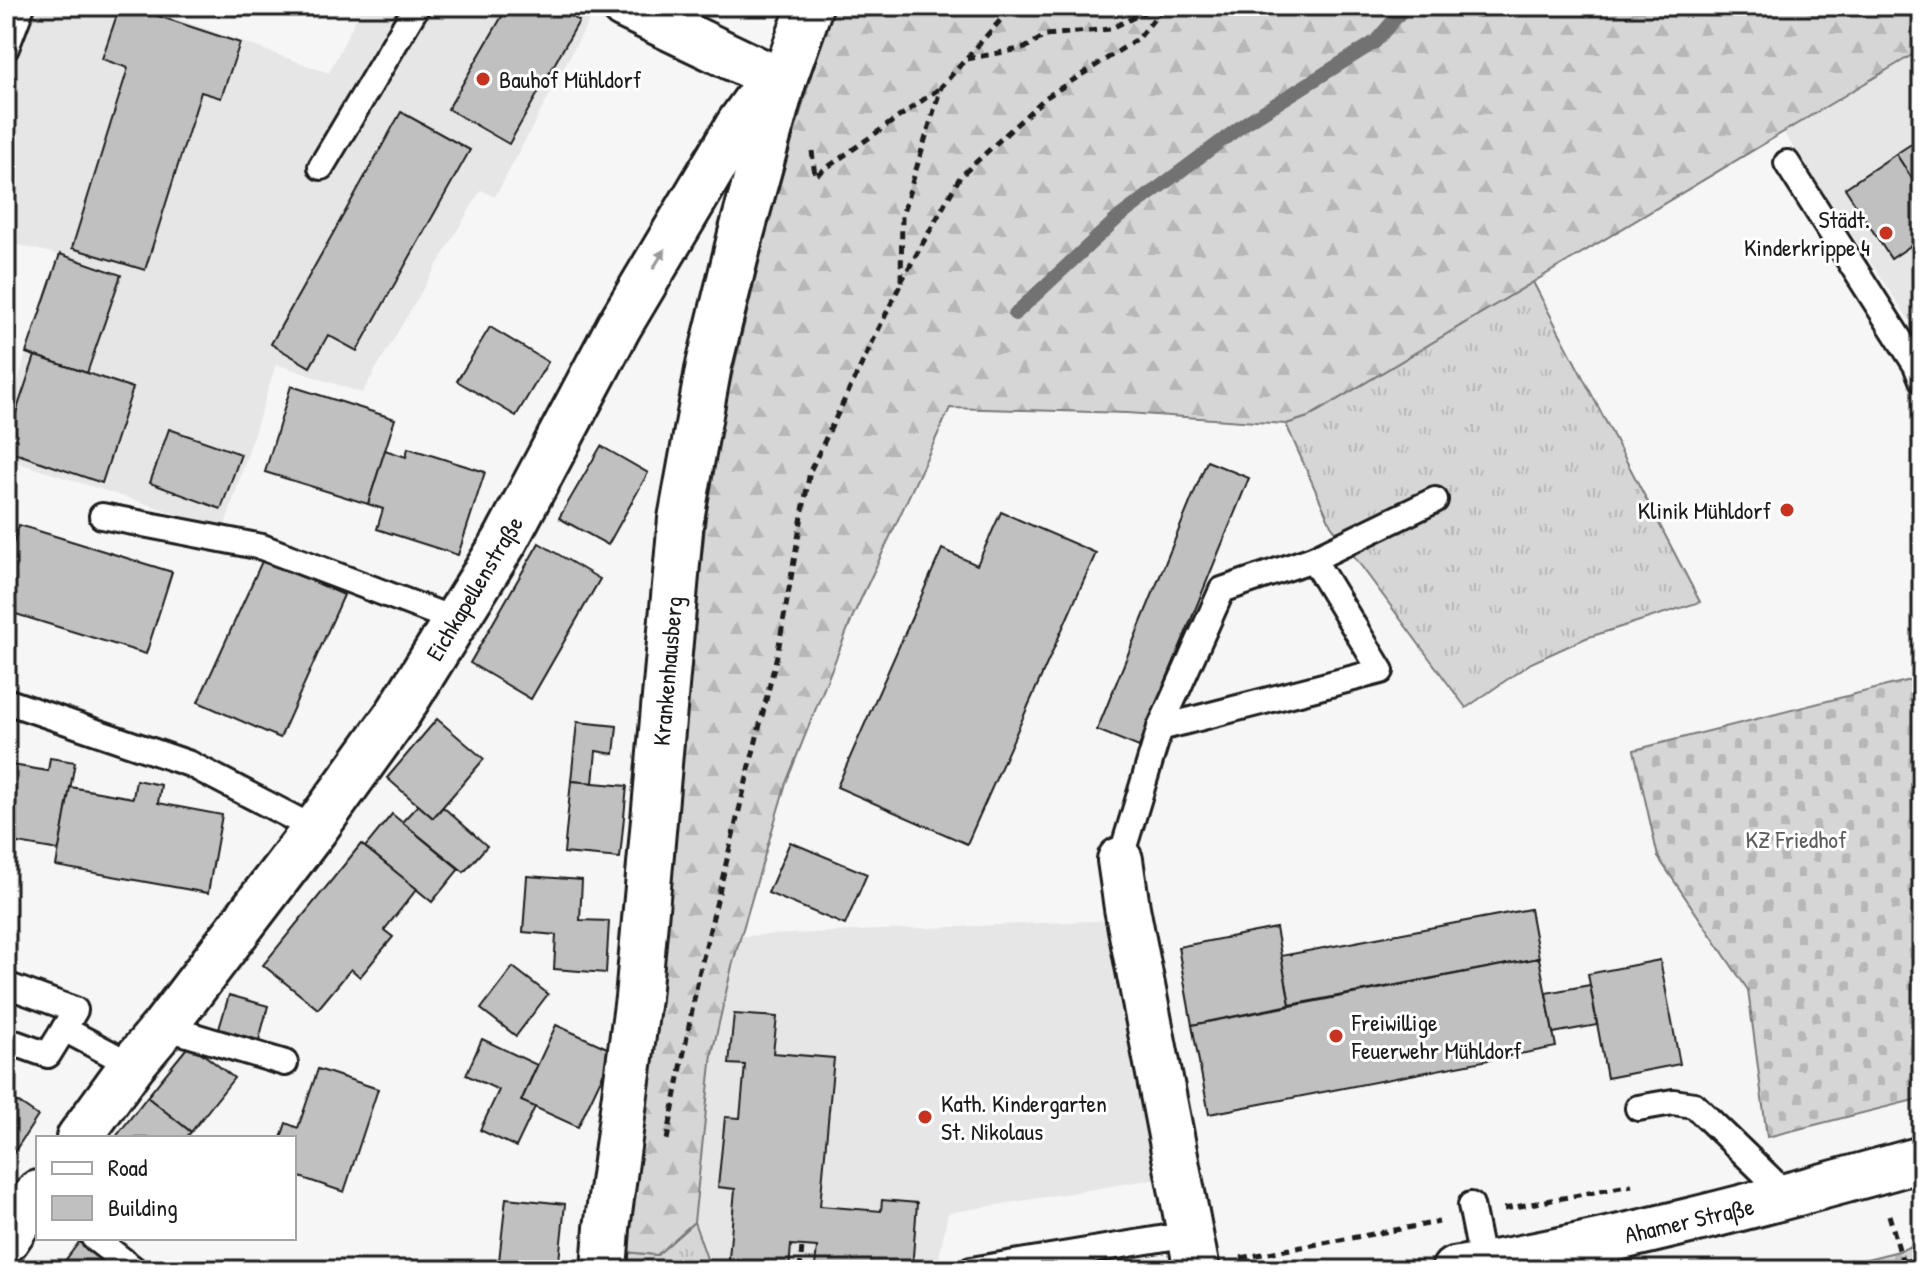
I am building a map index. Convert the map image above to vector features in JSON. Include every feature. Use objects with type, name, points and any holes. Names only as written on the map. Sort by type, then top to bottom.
[{"type":"street","points":[[624,6],[783,82],[810,6]]},
{"type":"street","name":"Eichkapellenstraße","points":[[80,1136],[315,829],[399,712],[505,541],[619,326],[739,124],[759,96],[783,82]]},
{"type":"street","name":"Krankenhausberg","points":[[604,1270],[608,1214],[638,998],[681,519],[709,365],[783,82]]},
{"type":"street","points":[[1120,860],[1195,1257]]},
{"type":"street","name":"Ahamer Straße","points":[[1468,1268],[1598,1256],[1922,1159]]},
{"type":"lane","points":[[6,48],[22,6]]},
{"type":"lane","points":[[321,167],[417,6]]},
{"type":"lane","points":[[1787,163],[1916,365],[1922,380]]},
{"type":"lane","points":[[1120,860],[1160,728],[1222,590],[1313,559],[1435,500]]},
{"type":"lane","points":[[102,516],[262,547],[455,620]]},
{"type":"lane","points":[[1160,728],[1381,671],[1313,559]]},
{"type":"lane","points":[[6,701],[190,764],[315,829]]},
{"type":"lane","points":[[6,985],[75,1010],[48,1055],[6,1040]]},
{"type":"lane","points":[[164,1027],[285,1063]]},
{"type":"lane","points":[[64,1029],[132,1065]]},
{"type":"lane","points":[[1638,1108],[1673,1102],[1694,1105],[1789,1197]]},
{"type":"lane","points":[[1468,1268],[1472,1210]]},
{"type":"lane","points":[[97,1240],[135,1270]]},
{"type":"lane","points":[[971,1270],[1195,1257]]},
{"type":"path","points":[[812,145],[815,176],[941,87],[1013,6]]},
{"type":"path","points":[[966,59],[1025,48],[1046,35],[1110,29],[1157,6]]},
{"type":"path","points":[[667,1142],[699,974],[778,651],[810,471],[901,283],[960,177],[1045,98],[1139,38],[1164,6]]},
{"type":"path","points":[[901,283],[902,216],[941,87]]},
{"type":"path","points":[[1195,1257],[1636,1185]]},
{"type":"path","points":[[800,1270],[802,1246]]},
{"type":"path","points":[[1903,1263],[1922,1256]]},
{"type":"shaded area","points":[[6,6],[141,6],[329,73],[362,6],[579,6],[593,13],[495,197],[481,190],[362,393],[276,364],[224,529],[6,459],[6,424],[26,353],[60,255],[6,242]]},
{"type":"shaded area","name":"Städt. Kinderkrippe 4","points":[[1922,49],[1922,339],[1783,132]]},
{"type":"shaded area","name":"Kath. Kindergarten St. Nikolaus","points":[[1114,920],[1154,1179],[948,1213],[938,1262],[933,1270],[711,1270],[694,1222],[694,1212],[712,1054],[742,936]]},
{"type":"green space","points":[[831,6],[1922,6],[1922,49],[1308,417],[1286,424],[1127,413],[950,408],[853,616],[786,783],[732,966],[712,1054],[694,1222],[657,1255],[625,1252],[713,455],[768,225]]},
{"type":"green space","points":[[1533,282],[1700,602],[1586,638],[1531,663],[1466,708],[1331,525],[1286,424],[1308,417]]},
{"type":"green space","name":"KZ Friedhof","points":[[1922,677],[1922,1098],[1767,1137],[1748,990],[1658,857],[1634,750]]},
{"type":"green space","points":[[694,1222],[711,1270],[624,1270],[625,1252],[657,1255]]},
{"type":"green space","points":[[1922,1242],[1922,1270],[1823,1270],[1899,1251]]},
{"type":"building","points":[[120,6],[240,43],[221,98],[201,92],[145,270],[72,248],[128,68],[102,59]]},
{"type":"building","points":[[508,6],[553,6],[579,21],[509,144],[448,109]]},
{"type":"building","points":[[401,112],[470,150],[357,351],[328,335],[310,367],[271,344]]},
{"type":"building","points":[[1922,137],[1922,194],[1896,154]]},
{"type":"building","points":[[1896,154],[1922,194],[1922,238],[1891,259],[1845,188]]},
{"type":"building","points":[[60,254],[121,275],[87,373],[26,353]]},
{"type":"building","points":[[490,327],[548,362],[516,416],[457,381]]},
{"type":"building","points":[[35,356],[133,388],[102,483],[6,450]]},
{"type":"building","points":[[291,386],[395,419],[368,504],[265,472]]},
{"type":"building","points":[[169,429],[241,454],[221,509],[150,483]]},
{"type":"building","points":[[601,446],[648,473],[608,545],[559,518]]},
{"type":"building","points":[[408,448],[485,472],[458,555],[377,529],[383,509],[368,504],[385,450],[406,457]]},
{"type":"building","points":[[1207,461],[1249,478],[1139,747],[1097,730]]},
{"type":"building","points":[[1001,512],[1096,553],[967,844],[837,787],[942,549],[977,565]]},
{"type":"building","points":[[19,525],[172,572],[146,654],[6,611],[6,566]]},
{"type":"building","points":[[539,543],[600,579],[531,699],[470,663]]},
{"type":"building","points":[[263,559],[344,595],[280,738],[198,702]]},
{"type":"building","points":[[437,719],[484,759],[433,818],[387,778]]},
{"type":"building","points":[[577,722],[617,726],[614,754],[596,751],[593,783],[571,781]]},
{"type":"building","points":[[50,758],[75,762],[59,850],[6,841],[6,764],[48,771]]},
{"type":"building","points":[[136,780],[161,785],[158,803],[222,815],[208,893],[56,866],[70,787],[133,798]]},
{"type":"building","points":[[571,781],[627,786],[620,858],[564,853]]},
{"type":"building","points":[[418,805],[433,818],[443,807],[487,846],[464,872],[402,822]]},
{"type":"building","points":[[392,814],[459,869],[432,902],[365,847]]},
{"type":"building","points":[[790,842],[867,874],[845,925],[768,893]]},
{"type":"building","points":[[361,844],[417,889],[384,930],[393,937],[360,977],[351,969],[318,1009],[263,965]]},
{"type":"building","points":[[527,876],[582,880],[580,920],[609,921],[606,973],[554,969],[556,935],[523,932]]},
{"type":"building","points":[[1530,909],[1539,958],[1290,1005],[1281,956]]},
{"type":"building","points":[[1276,928],[1290,1005],[1192,1025],[1178,947]]},
{"type":"building","points":[[1539,958],[1556,1047],[1209,1114],[1192,1025]]},
{"type":"building","points":[[1660,960],[1680,1064],[1607,1078],[1588,974]]},
{"type":"building","points":[[513,967],[548,994],[516,1036],[481,1009]]},
{"type":"building","points":[[1590,985],[1597,1025],[1553,1033],[1546,993]]},
{"type":"building","points":[[229,995],[268,1006],[259,1040],[219,1029]]},
{"type":"building","points":[[734,1014],[777,1017],[773,1053],[834,1058],[820,1206],[881,1211],[882,1200],[917,1203],[912,1270],[815,1266],[817,1247],[791,1245],[789,1270],[728,1270],[735,1189],[718,1187],[725,1117],[740,1118],[745,1065],[729,1064]]},
{"type":"building","points":[[556,1025],[614,1051],[578,1127],[521,1101]]},
{"type":"building","points":[[482,1039],[537,1065],[521,1101],[535,1107],[516,1147],[480,1130],[499,1090],[466,1075]]},
{"type":"building","points":[[190,1044],[234,1078],[191,1132],[147,1097]]},
{"type":"building","points":[[318,1069],[378,1089],[344,1192],[296,1176],[296,1136],[282,1136],[286,1123],[298,1128]]},
{"type":"building","points":[[6,1094],[38,1116],[7,1163],[6,1162]]},
{"type":"building","points":[[147,1097],[191,1132],[188,1136],[117,1136]]},
{"type":"building","points":[[506,1198],[565,1204],[558,1270],[498,1270]]},
{"type":"building","points":[[80,1241],[118,1270],[58,1270]]},
{"type":"waterway","points":[[1015,314],[1119,217],[1247,122],[1375,42],[1406,6]]},
{"type":"place","name":"Bauhof Mühldorf","points":[[483,79]]},
{"type":"place","name":"Städt. Kinderkrippe 4","points":[[1886,233]]},
{"type":"place","name":"Klinik Mühldorf","points":[[1787,510]]},
{"type":"place","name":"Freiwillige Feuerwehr Mühldorf","points":[[1336,1036]]},
{"type":"place","name":"Kath. Kindergarten St. Nikolaus","points":[[925,1117]]}]
